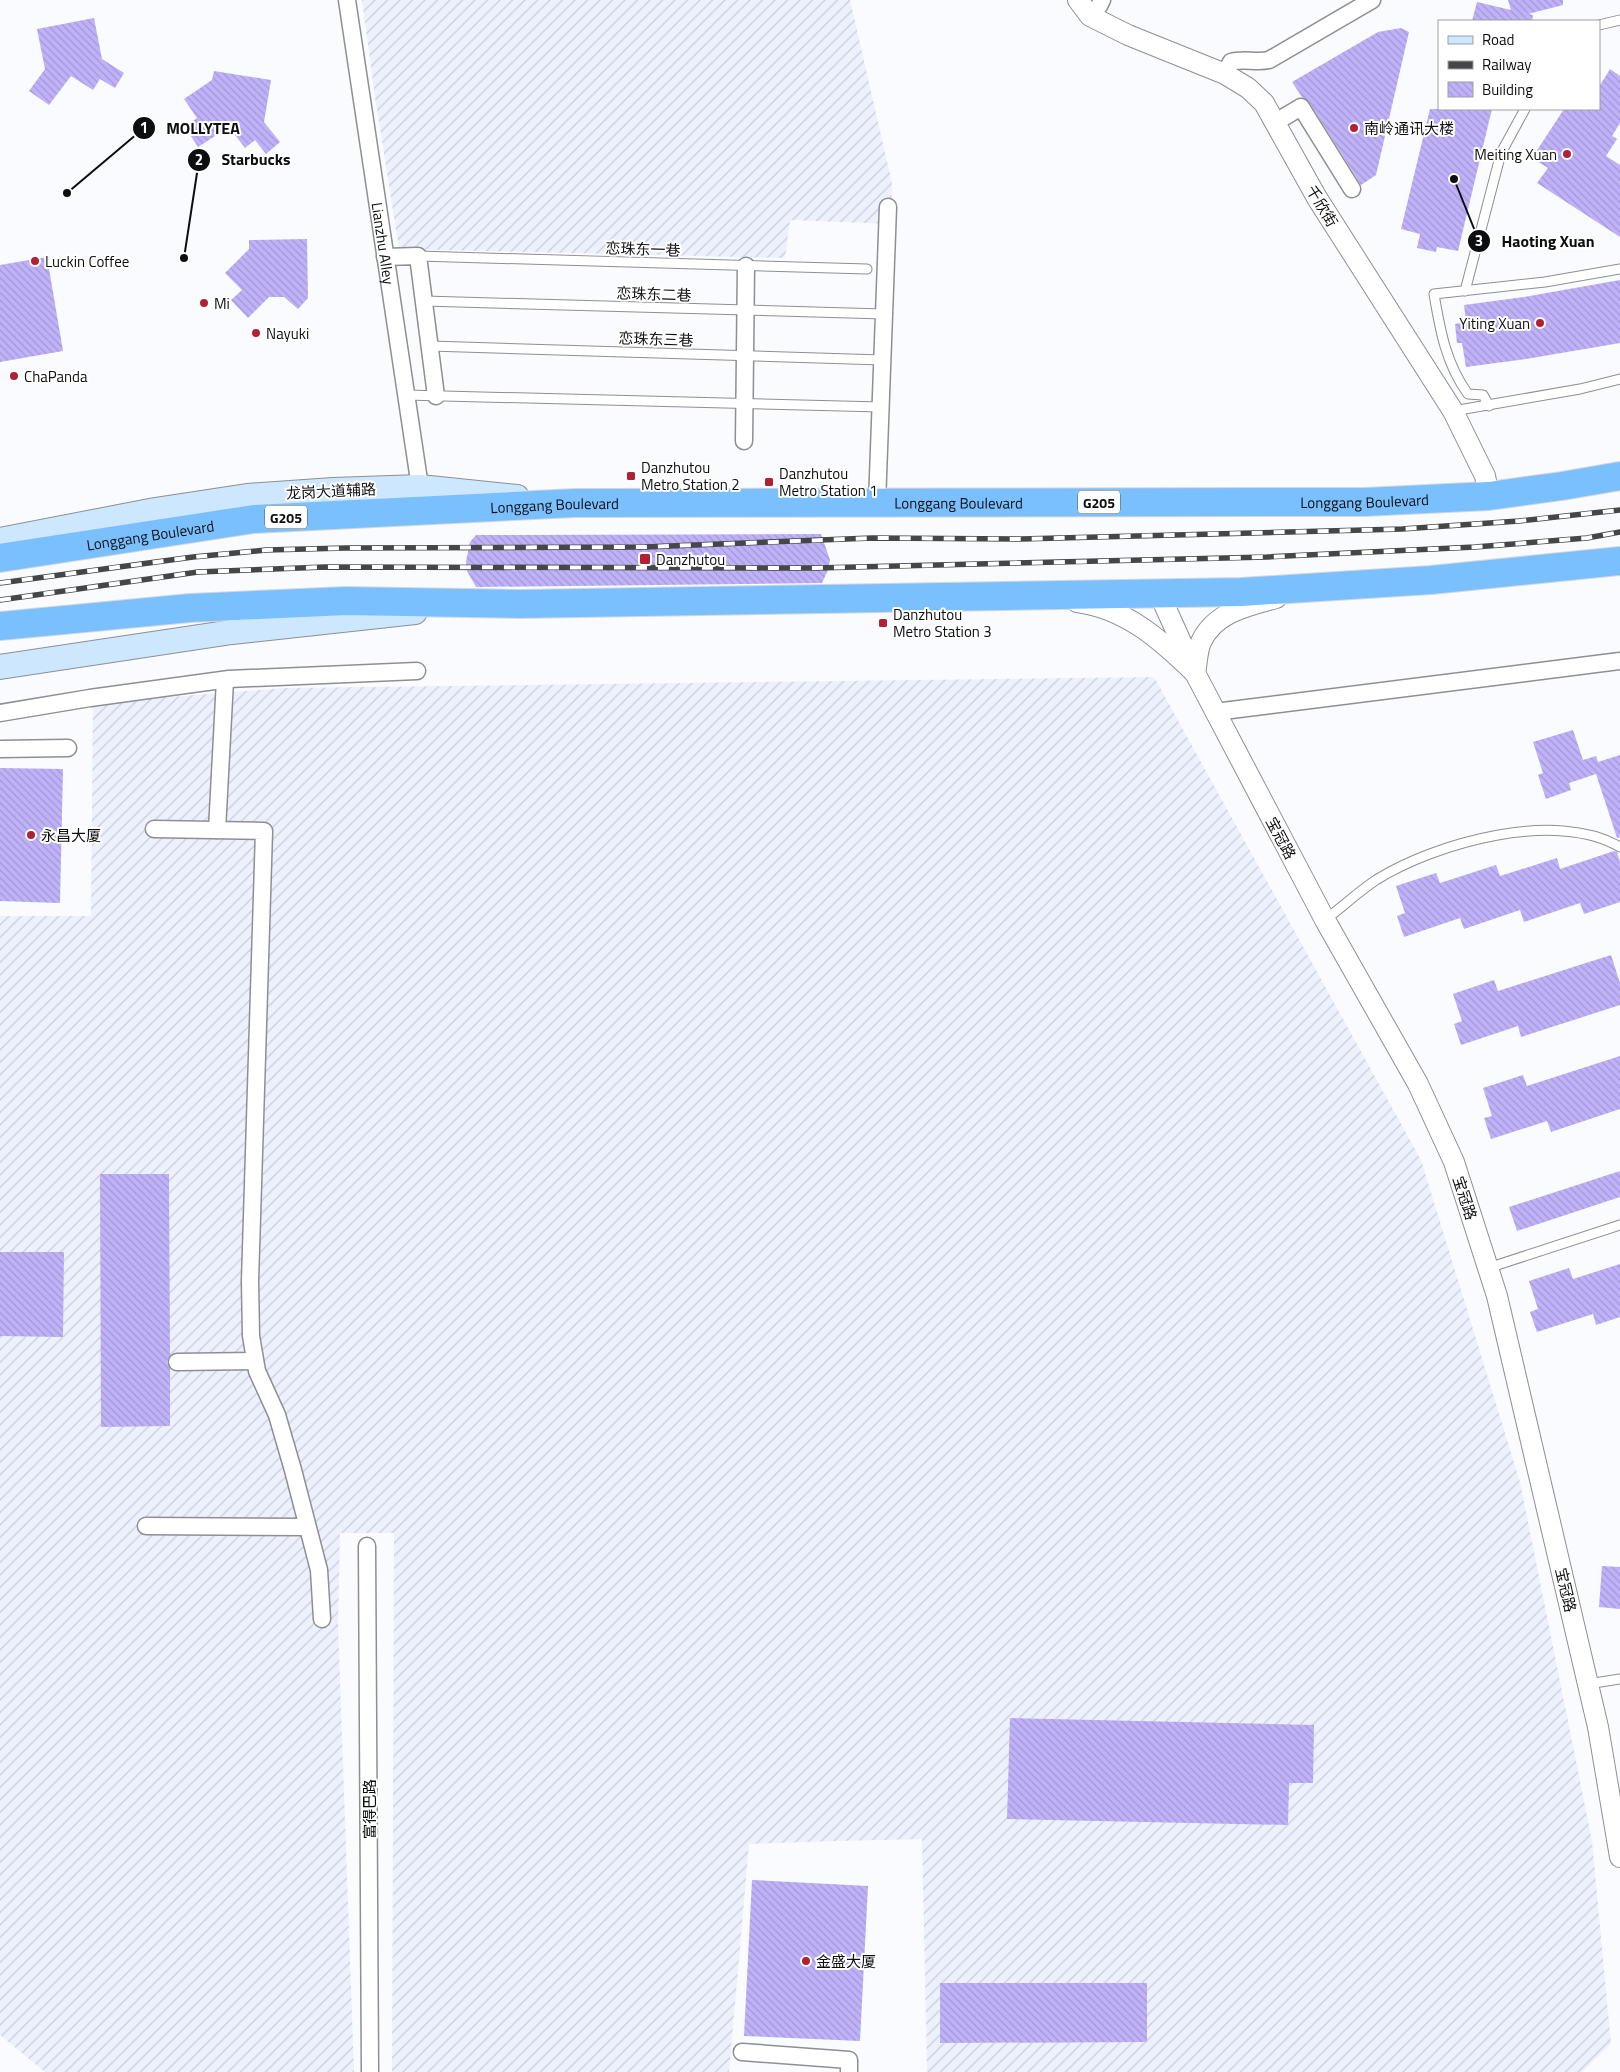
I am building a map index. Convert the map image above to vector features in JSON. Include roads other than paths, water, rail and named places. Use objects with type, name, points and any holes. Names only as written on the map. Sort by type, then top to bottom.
[{"type":"highway","name":"Longgang Boulevard","points":[[0,558],[254,519],[576,503],[1365,502],[1489,496],[1620,476]]},
{"type":"highway","points":[[0,626],[190,608],[336,601],[519,604],[1241,592],[1431,580],[1620,561]]},
{"type":"main road","name":"龙岗大道辅路","points":[[0,540],[155,510],[247,496],[332,490],[420,487],[576,503]]},
{"type":"main road","points":[[0,666],[232,632],[519,604]]},
{"type":"street","name":"Lianzhu Alley","points":[[347,0],[420,487]]},
{"type":"street","points":[[1060,0],[1067,0]]},
{"type":"street","points":[[1084,8],[1100,6],[1102,0]]},
{"type":"street","points":[[1225,74],[1232,62],[1239,60],[1259,62],[1269,60],[1372,0]]},
{"type":"street","name":"千欣街","points":[[1084,8],[1128,35],[1225,74],[1248,88],[1264,103],[1317,198],[1453,411],[1485,476],[1489,496]]},
{"type":"street","points":[[1274,123],[1301,107],[1352,189]]},
{"type":"street","points":[[877,502],[888,207]]},
{"type":"street","points":[[385,257],[418,256],[436,396]]},
{"type":"street","points":[[744,441],[746,266]]},
{"type":"street","points":[[1195,674],[1200,643],[1211,626],[1230,612],[1317,587]]},
{"type":"street","name":"宝冠路","points":[[1159,593],[1195,674],[1325,920],[1418,1084],[1454,1162],[1499,1306],[1598,1727],[1620,1858]]},
{"type":"street","points":[[1018,596],[1092,604],[1122,615],[1161,640],[1195,674]]},
{"type":"street","points":[[1215,712],[1620,661]]},
{"type":"street","points":[[0,713],[90,698],[225,680],[417,671]]},
{"type":"street","points":[[217,830],[225,680]]},
{"type":"street","points":[[0,749],[68,748]]},
{"type":"street","points":[[154,828],[264,831],[250,1281],[251,1336],[257,1371],[277,1415],[319,1570],[322,1619]]},
{"type":"street","points":[[177,1362],[255,1361]]},
{"type":"street","points":[[146,1526],[307,1527]]},
{"type":"street","name":"富得巴路","points":[[367,1546],[370,2072]]},
{"type":"street","points":[[742,2052],[849,2060],[849,2072]]},
{"type":"lane","points":[[1600,25],[1620,20]]},
{"type":"lane","points":[[1464,291],[1501,153],[1524,110]]},
{"type":"lane","name":"恋珠东一巷","points":[[418,256],[867,269]]},
{"type":"lane","points":[[1489,406],[1483,395],[1468,394],[1460,383],[1446,354],[1441,338],[1434,294],[1545,282],[1620,269]]},
{"type":"lane","name":"恋珠东二巷","points":[[424,301],[884,314]]},
{"type":"lane","name":"恋珠东三巷","points":[[430,346],[882,360]]},
{"type":"lane","points":[[1453,411],[1489,406],[1620,379]]},
{"type":"lane","points":[[406,395],[881,407]]},
{"type":"lane","points":[[1325,920],[1376,880],[1434,851],[1498,834],[1563,830],[1607,839],[1620,847]]},
{"type":"lane","points":[[1488,1268],[1620,1224]]},
{"type":"lane","points":[[1588,1684],[1620,1679]]},
{"type":"railway","points":[[0,583],[193,557],[266,550],[645,547],[872,538],[1021,539],[1402,529],[1519,521],[1620,510]]},
{"type":"railway","points":[[0,600],[198,572],[325,567],[816,568],[1267,557],[1475,547],[1587,538],[1620,532]]},
{"type":"place","name":"南岭通讯大楼","points":[[1354,128]]},
{"type":"place","name":"Meiting Xuan","points":[[1567,154]]},
{"type":"place","name":"Haoting Xuan","points":[[1454,179]]},
{"type":"place","name":"MOLLYTEA","points":[[67,193]]},
{"type":"place","name":"Starbucks","points":[[184,258]]},
{"type":"place","name":"Luckin Coffee","points":[[35,261]]},
{"type":"place","name":"Mi","points":[[204,303]]},
{"type":"place","name":"Yiting Xuan","points":[[1540,323]]},
{"type":"place","name":"Nayuki","points":[[256,333]]},
{"type":"place","name":"ChaPanda","points":[[14,376]]},
{"type":"place","name":"Danzhutou Metro Station 2","points":[[631,476]]},
{"type":"place","name":"Danzhutou Metro Station 1","points":[[769,482]]},
{"type":"place","name":"Danzhutou","points":[[645,559]]},
{"type":"place","name":"Danzhutou Metro Station 3","points":[[883,623]]},
{"type":"place","name":"永昌大厦","points":[[31,835]]},
{"type":"place","name":"金盛大厦","points":[[806,1961]]}]
